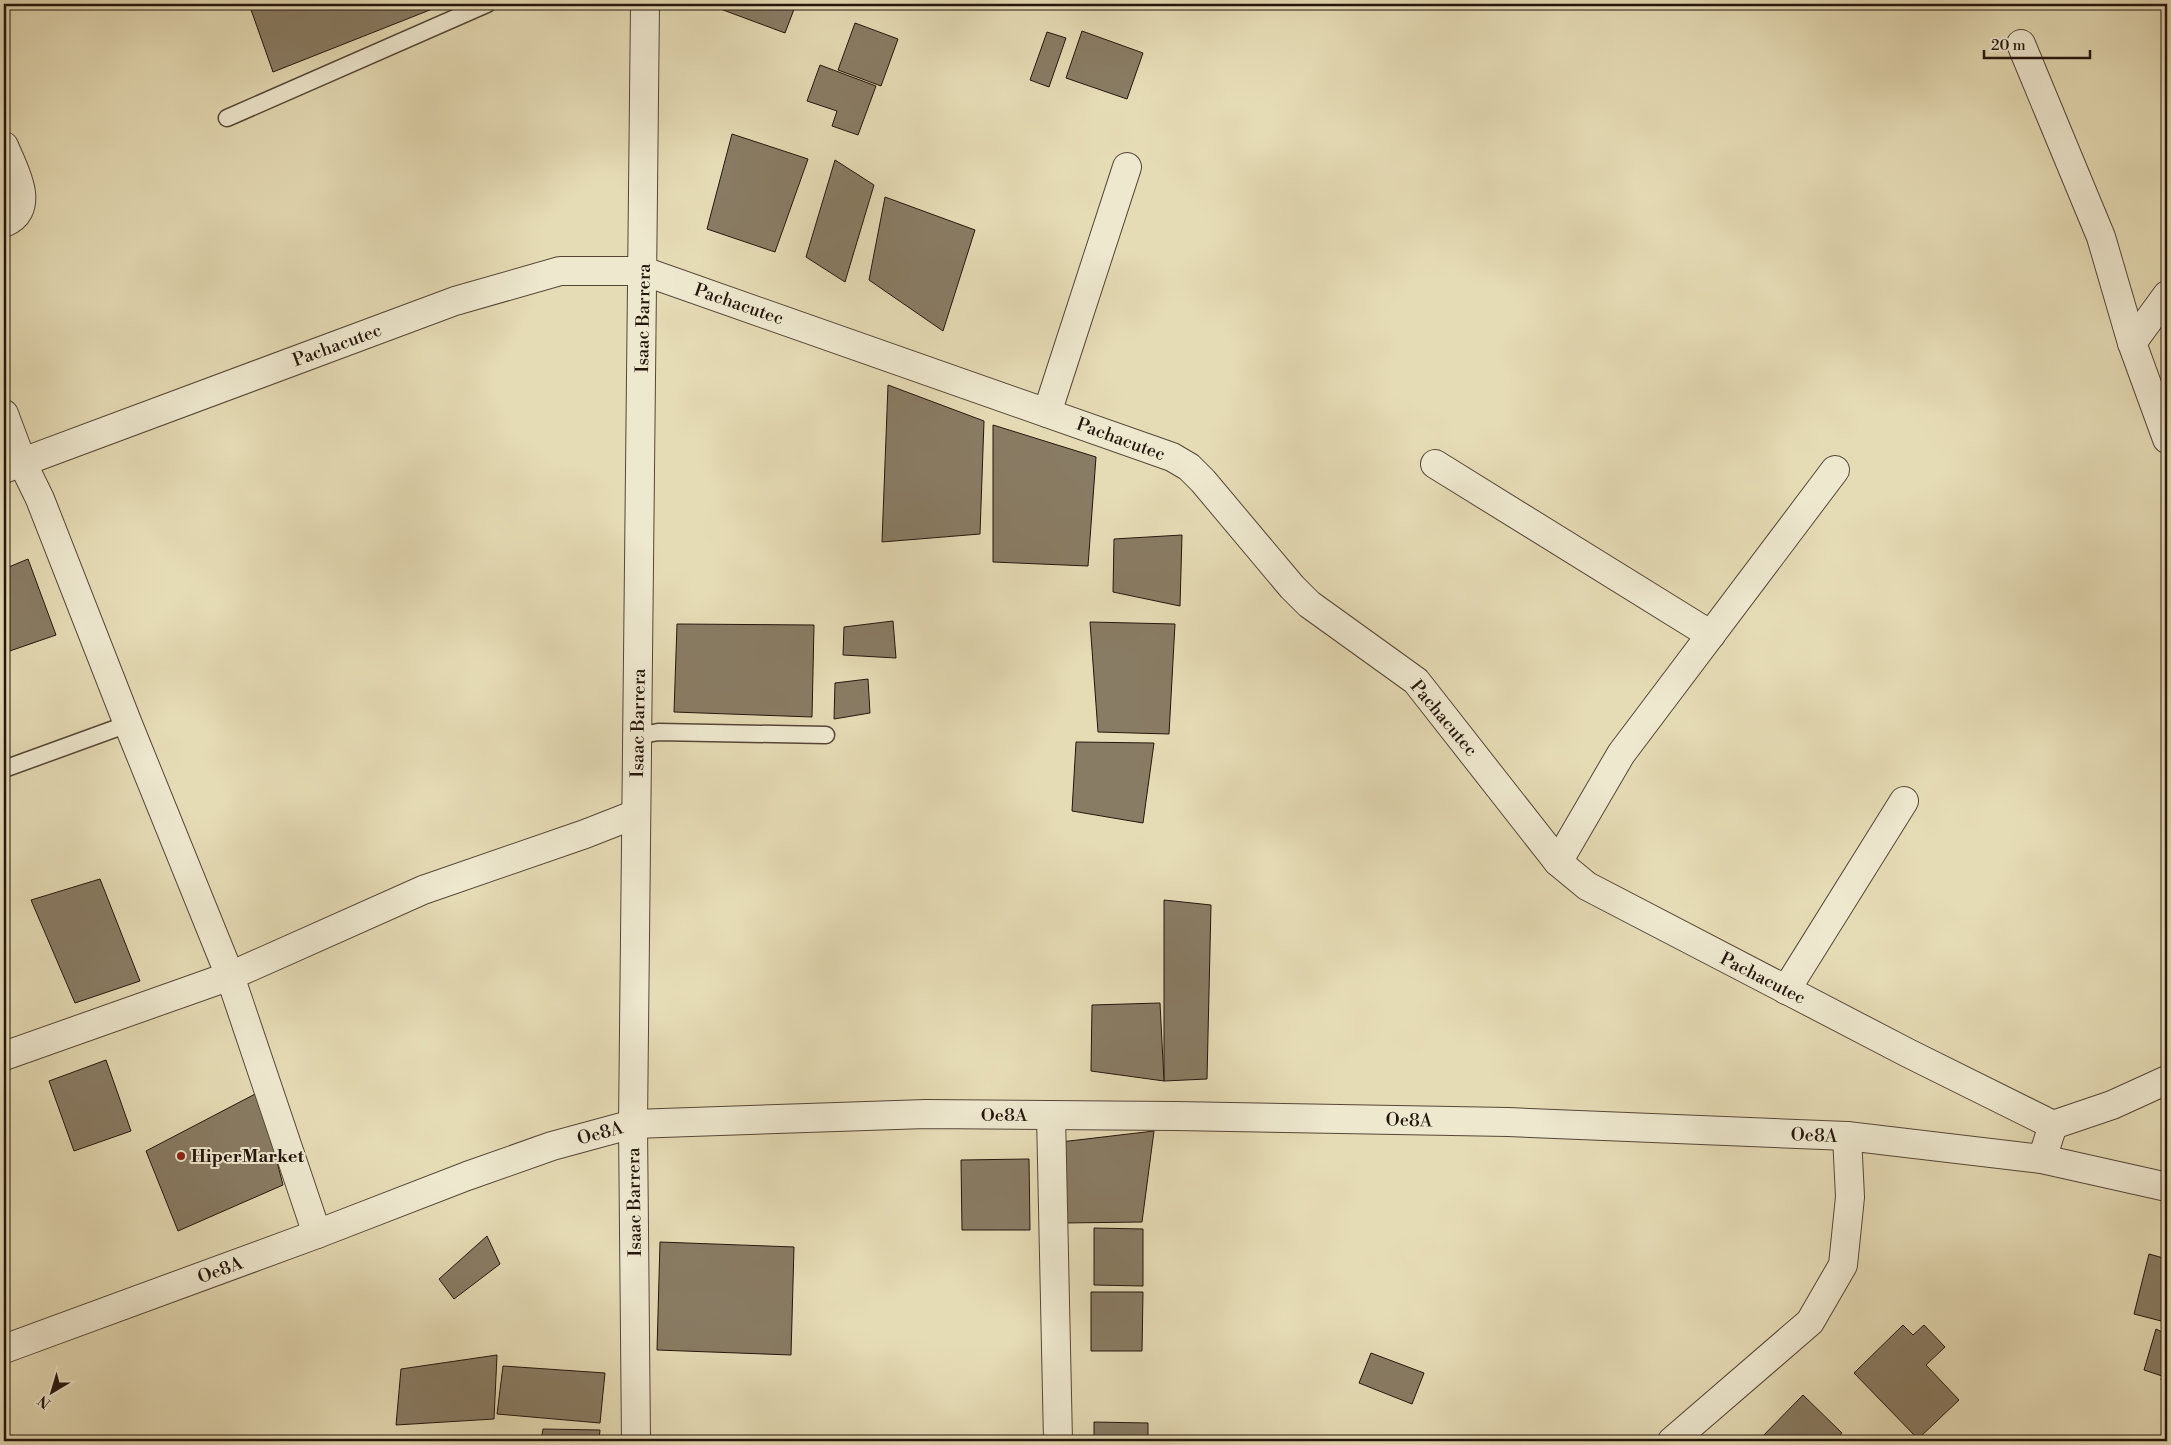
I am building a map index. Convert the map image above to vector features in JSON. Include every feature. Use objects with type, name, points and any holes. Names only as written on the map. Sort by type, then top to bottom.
[{"type":"street","name":"Isaac Barrera","points":[[636,1441],[633,1124],[645,4]]},
{"type":"street","points":[[2021,44],[2101,237],[2132,343],[2167,439]]},
{"type":"street","points":[[4,146],[22,188],[20,207],[10,220],[4,223]]},
{"type":"street","points":[[1047,413],[1127,167]]},
{"type":"street","name":"Pachacutec","points":[[13,465],[455,301],[560,271],[643,271],[1172,457],[1189,467],[1308,604],[1416,681],[1558,862],[1586,886],[1908,1053],[2054,1125]]},
{"type":"street","points":[[2132,343],[2167,295]]},
{"type":"street","points":[[4,414],[13,465],[40,499],[128,724],[230,976],[317,1234]]},
{"type":"street","points":[[1435,464],[1711,635]]},
{"type":"street","points":[[1558,862],[1621,754],[1835,470]]},
{"type":"street","points":[[1786,990],[1904,802]]},
{"type":"street","points":[[4,1056],[230,976],[423,890],[585,834],[636,814]]},
{"type":"street","points":[[2167,1080],[2112,1105],[2054,1125],[2042,1159],[2167,1187]]},
{"type":"street","name":"Oe8A","points":[[4,1349],[317,1234],[467,1176],[552,1146],[633,1124],[926,1114],[1508,1122],[1847,1136],[2042,1159]]},
{"type":"street","points":[[1051,1115],[1058,1441]]},
{"type":"street","points":[[1672,1441],[1810,1322],[1843,1265],[1850,1197],[1847,1136]]},
{"type":"lane","points":[[228,118],[486,4]]},
{"type":"lane","points":[[4,770],[128,724]]},
{"type":"lane","points":[[638,736],[658,732],[826,735]]},
{"type":"building","points":[[249,4],[445,4],[273,72]]},
{"type":"building","points":[[707,4],[796,4],[785,33]]},
{"type":"building","points":[[855,23],[898,39],[881,86],[838,70]]},
{"type":"building","points":[[1082,31],[1143,53],[1127,99],[1066,78]]},
{"type":"building","points":[[1047,32],[1066,38],[1049,87],[1030,80]]},
{"type":"building","points":[[820,65],[876,86],[858,135],[832,126],[837,111],[807,101]]},
{"type":"building","points":[[732,134],[808,159],[775,252],[707,229]]},
{"type":"building","points":[[835,160],[874,185],[845,282],[806,257]]},
{"type":"building","points":[[885,197],[975,230],[943,331],[869,280]]},
{"type":"building","points":[[888,385],[984,421],[980,534],[882,542]]},
{"type":"building","points":[[993,425],[1096,457],[1088,566],[993,562]]},
{"type":"building","points":[[1182,535],[1180,606],[1113,592],[1114,539]]},
{"type":"building","points":[[28,559],[56,635],[4,653],[4,569]]},
{"type":"building","points":[[893,621],[896,658],[843,655],[844,627]]},
{"type":"building","points":[[1090,622],[1175,624],[1169,734],[1098,732]]},
{"type":"building","points":[[677,624],[814,625],[812,717],[674,712]]},
{"type":"building","points":[[868,679],[870,713],[834,719],[835,683]]},
{"type":"building","points":[[1076,742],[1154,743],[1143,823],[1072,811]]},
{"type":"building","points":[[100,879],[140,981],[75,1003],[31,900]]},
{"type":"building","points":[[1164,900],[1211,905],[1207,1079],[1164,1081]]},
{"type":"building","points":[[1160,1003],[1164,1081],[1091,1071],[1092,1005]]},
{"type":"building","points":[[106,1060],[131,1131],[74,1151],[49,1081]]},
{"type":"building","points":[[259,1092],[283,1185],[178,1231],[146,1151]]},
{"type":"building","points":[[1154,1131],[1142,1222],[1063,1223],[1052,1143]]},
{"type":"building","points":[[1029,1159],[1030,1230],[962,1230],[961,1160]]},
{"type":"building","points":[[1094,1228],[1143,1229],[1143,1286],[1094,1285]]},
{"type":"building","points":[[487,1236],[500,1264],[454,1299],[439,1279]]},
{"type":"building","points":[[660,1242],[794,1247],[791,1355],[657,1350]]},
{"type":"building","points":[[2149,1254],[2167,1259],[2167,1382],[2161,1380],[2162,1376],[2144,1370],[2156,1329],[2162,1332],[2165,1322],[2134,1314]]},
{"type":"building","points":[[1091,1292],[1143,1292],[1142,1351],[1091,1351]]},
{"type":"building","points":[[1903,1325],[1913,1335],[1924,1325],[1945,1347],[1926,1365],[1959,1400],[1918,1439],[1854,1373]]},
{"type":"building","points":[[1371,1353],[1424,1373],[1412,1404],[1359,1383]]},
{"type":"building","points":[[497,1355],[494,1419],[396,1425],[401,1369]]},
{"type":"building","points":[[503,1366],[605,1373],[600,1423],[497,1414]]},
{"type":"building","points":[[1803,1395],[1842,1433],[1835,1441],[1758,1441]]},
{"type":"building","points":[[1094,1422],[1148,1423],[1148,1441],[1094,1441]]},
{"type":"building","points":[[543,1429],[600,1430],[599,1441],[541,1441]]},
{"type":"place","name":"HiperMarket","points":[[181,1156]]}]
